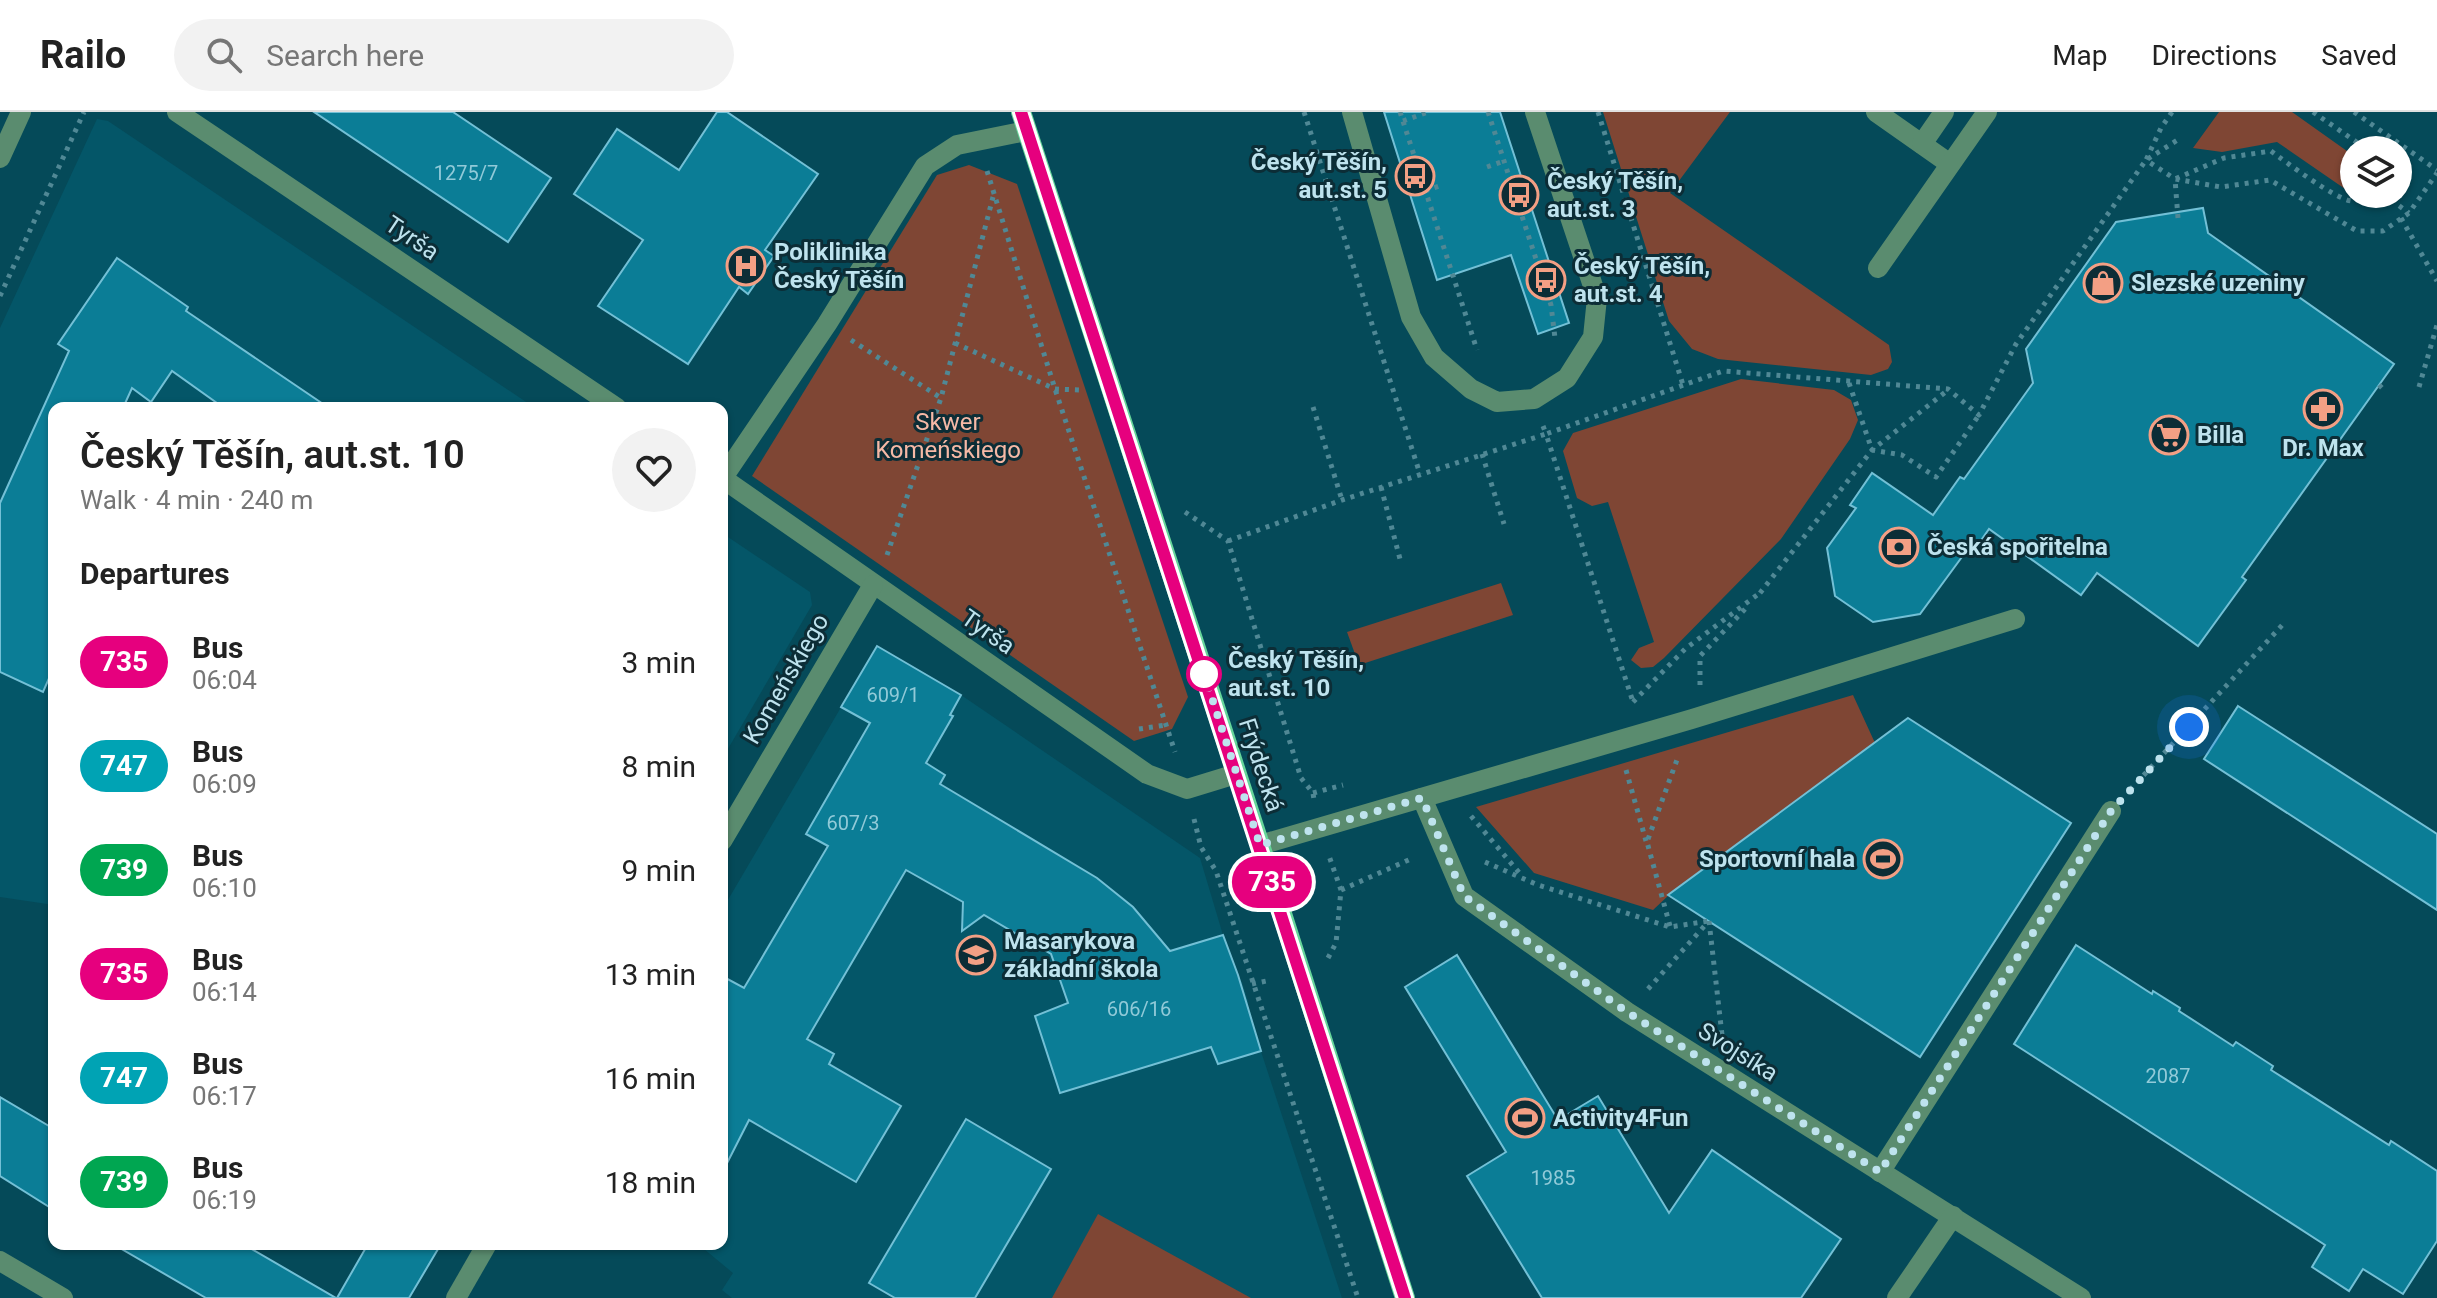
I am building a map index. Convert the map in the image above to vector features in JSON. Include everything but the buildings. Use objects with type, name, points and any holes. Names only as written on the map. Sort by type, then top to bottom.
[{"type":"main road","name":"Frýdecká","points":[[1024,121],[1405,1298]]},
{"type":"street","points":[[0,158],[21,112]]},
{"type":"street","name":"Tyrša","points":[[177,112],[608,402]]},
{"type":"street","points":[[1352,112],[1411,317],[1434,357],[1471,389],[1497,402],[1534,399],[1567,378],[1593,337],[1597,298],[1535,112]]},
{"type":"street","points":[[1876,112],[1950,164]]},
{"type":"street","points":[[1922,144],[1944,112]]},
{"type":"street","points":[[1878,268],[1987,112]]},
{"type":"street","points":[[728,469],[827,324],[925,166],[957,145],[1024,121]]},
{"type":"street","name":"Tyrša","points":[[728,482],[1147,774],[1187,789],[1236,774]]},
{"type":"street","name":"Komeńskiego","points":[[728,831],[873,585]]},
{"type":"street","points":[[1260,845],[1696,717],[2015,619]]},
{"type":"street","name":"Svojsíka","points":[[1422,798],[1464,896],[1627,1012],[2081,1298]]},
{"type":"street","points":[[1880,1172],[2111,811]]},
{"type":"street","points":[[1897,1298],[1953,1216]]},
{"type":"street","points":[[456,1298],[484,1250]]},
{"type":"street","points":[[0,1261],[63,1298]]},
{"type":"path","points":[[0,296],[84,112]]},
{"type":"path","points":[[1304,112],[1420,474]]},
{"type":"path","points":[[1403,121],[1428,112]]},
{"type":"path","points":[[1488,112],[1551,305],[1555,340],[1548,349]]},
{"type":"path","points":[[1598,112],[1683,385]]},
{"type":"path","points":[[1872,450],[1902,455],[1936,477],[1979,415],[2016,344],[2146,160],[2172,112]]},
{"type":"path","points":[[2313,112],[2348,136]]},
{"type":"path","points":[[2146,160],[2175,179],[2221,187],[2270,180],[2344,226],[2357,231],[2383,231],[2409,213],[2437,171],[2354,112]]},
{"type":"path","points":[[2146,160],[2179,139]]},
{"type":"path","points":[[978,140],[1055,389],[1166,725]]},
{"type":"path","points":[[2175,179],[2224,158],[2271,151],[2340,196]]},
{"type":"path","points":[[1487,167],[1504,161]]},
{"type":"path","points":[[2175,179],[2178,218]]},
{"type":"path","points":[[1425,191],[1439,186]]},
{"type":"path","points":[[885,562],[941,398],[994,193]]},
{"type":"path","points":[[2402,208],[2409,213]]},
{"type":"path","points":[[2401,218],[2437,281]]},
{"type":"path","points":[[827,324],[941,398]]},
{"type":"path","points":[[2419,387],[2437,325]]},
{"type":"path","points":[[955,343],[1055,389]]},
{"type":"path","points":[[1849,383],[1872,450]]},
{"type":"path","points":[[1647,842],[1696,717],[1700,656],[1761,592],[1872,450],[1948,389],[1979,415]]},
{"type":"path","points":[[1313,407],[1342,500]]},
{"type":"path","points":[[1228,541],[1342,500],[1546,434],[1633,702]]},
{"type":"path","points":[[1482,454],[1504,524]]},
{"type":"path","points":[[1381,487],[1400,559]]},
{"type":"path","points":[[1183,511],[1228,541],[1301,778],[1313,793],[1320,827],[1341,890],[1336,943],[1328,959],[1300,972],[1252,984]]},
{"type":"path","points":[[1619,706],[1633,702],[1685,649],[1761,592]]},
{"type":"path","points":[[2111,811],[2286,621]]},
{"type":"path","points":[[1618,740],[1670,927]]},
{"type":"path","points":[[1313,793],[1356,781]]},
{"type":"path","points":[[1451,789],[1524,878]]},
{"type":"path","points":[[1341,890],[1443,845],[1538,885],[1670,927],[1709,921]]},
{"type":"path","points":[[1201,847],[1216,871],[1358,1298]]},
{"type":"path","points":[[1627,1012],[1709,921]]},
{"type":"path","points":[[1709,921],[1727,1076]]},
{"type":"shaded area","points":[[97,119],[108,121],[526,402],[48,402],[48,904],[0,897],[0,328]]},
{"type":"shaded area","points":[[728,537],[810,592],[812,605],[728,749]]},
{"type":"shaded area","name":"Masarykova základní škola","points":[[877,646],[961,695],[1200,858],[1342,1298],[732,1298],[722,1290],[733,1273],[705,1250],[728,1250],[728,900]]},
{"type":"green space","points":[[1603,112],[1730,112],[1670,193],[1889,345],[1892,362],[1888,369],[1871,375],[1718,359],[1692,349],[1669,321]]},
{"type":"green space","points":[[2219,112],[2292,112],[2340,146],[2340,185],[2277,142],[2222,152],[2193,148]]},
{"type":"green space","name":"Skwer Komeńskiego","points":[[969,165],[1017,184],[1188,697],[1172,729],[1134,741],[752,476],[937,175]]},
{"type":"green space","points":[[1741,379],[1834,390],[1851,400],[1858,420],[1850,439],[1781,539],[1664,658],[1653,667],[1641,668],[1631,660],[1639,648],[1654,642],[1608,502],[1592,506],[1577,498],[1563,451],[1573,433]]},
{"type":"green space","points":[[1501,583],[1513,615],[1359,665],[1347,632]]},
{"type":"green space","points":[[1853,695],[1875,743],[1653,910],[1534,873],[1476,807]]},
{"type":"green space","points":[[1098,1214],[1251,1298],[1052,1298]]},
{"type":"bus line","name":"735","points":[[1021,112],[1405,1298]]},
{"type":"place","name":"Český Těšín, aut.st. 5","points":[[1415,176]]},
{"type":"place","name":"Český Těšín, aut.st. 3","points":[[1519,195]]},
{"type":"place","name":"Poliklinika Český Těšín","points":[[746,266]]},
{"type":"place","name":"Český Těšín, aut.st. 4","points":[[1546,280]]},
{"type":"place","name":"Slezské uzeniny","points":[[2103,283]]},
{"type":"place","name":"Dr. Max","points":[[2323,409]]},
{"type":"place","name":"Billa","points":[[2169,435]]},
{"type":"place","name":"Česká spořitelna","points":[[1899,547]]},
{"type":"place","name":"Český Těšín, aut.st. 10","points":[[1204,674]]},
{"type":"place","name":"Sportovní hala","points":[[1883,859]]},
{"type":"place","name":"Masarykova základní škola","points":[[976,955]]},
{"type":"place","name":"Activity4Fun","points":[[1525,1118]]},
{"type":"route","points":[[1204,674],[1260,845],[1422,798],[1464,896],[1627,1012],[1880,1172],[2111,811],[2189,727]]}]
